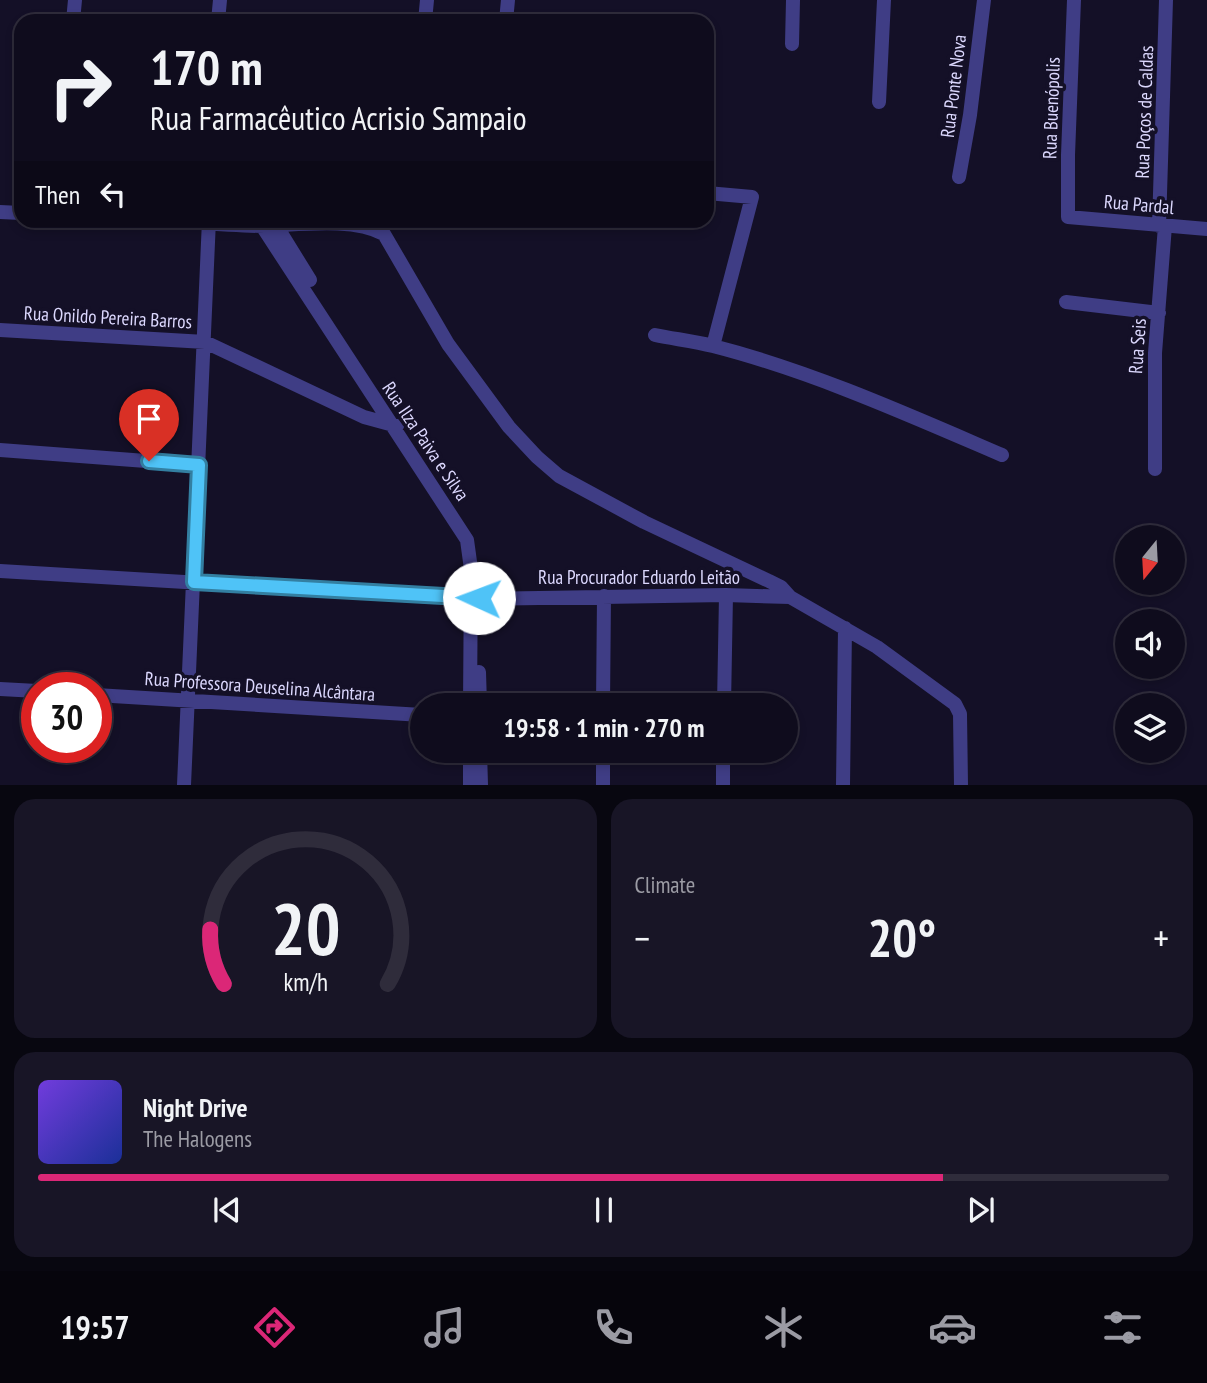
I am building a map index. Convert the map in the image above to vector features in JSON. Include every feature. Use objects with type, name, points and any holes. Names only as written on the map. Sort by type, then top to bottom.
[{"type":"street","points":[[792,44],[793,0]]},
{"type":"street","points":[[879,102],[884,0]]},
{"type":"street","name":"Rua Ponte Nova","points":[[959,177],[970,115],[984,0]]},
{"type":"street","name":"Rua Buenópolis","points":[[1068,217],[1074,0]]},
{"type":"street","name":"Rua Poços de Caldas","points":[[1162,226],[1166,0]]},
{"type":"street","points":[[713,346],[752,197],[714,194]]},
{"type":"street","name":"Rua Pardal","points":[[1068,217],[1207,229]]},
{"type":"street","name":"Rua Seis","points":[[1155,469],[1153,411],[1162,226]]},
{"type":"street","points":[[184,785],[209,228]]},
{"type":"street","name":"Rua Ilza Paiva e Silva","points":[[271,228],[399,427],[473,534],[478,557],[471,693]]},
{"type":"street","points":[[369,228],[384,233],[448,344],[509,427],[537,457],[559,476],[586,491],[644,522],[769,581],[790,597]]},
{"type":"street","points":[[1066,302],[1158,313]]},
{"type":"street","name":"Rua Onildo Pereira Barros","points":[[0,330],[205,342],[364,417],[399,427]]},
{"type":"street","points":[[655,335],[713,346],[795,372],[911,415],[1002,455]]},
{"type":"street","points":[[0,450],[199,465]]},
{"type":"street","name":"Rua Procurador Eduardo Leitão","points":[[0,570],[475,598],[726,595],[790,597],[900,662],[958,708],[961,724],[961,785]]},
{"type":"street","points":[[724,693],[726,595]]},
{"type":"street","points":[[603,693],[604,596]]},
{"type":"street","name":"Rua Ilza Paiva e Silva","points":[[475,598],[479,693]]},
{"type":"street","points":[[843,785],[845,628]]},
{"type":"street","points":[[0,689],[21,690]]},
{"type":"street","name":"Rua Professora Deuselina Alcântara","points":[[112,696],[410,714]]},
{"type":"street","points":[[470,763],[470,785]]},
{"type":"street","points":[[480,763],[481,785]]},
{"type":"street","points":[[603,763],[603,785]]},
{"type":"street","points":[[723,763],[723,785]]},
{"type":"route","points":[[149,461],[199,465],[194,582],[479,598]]}]
